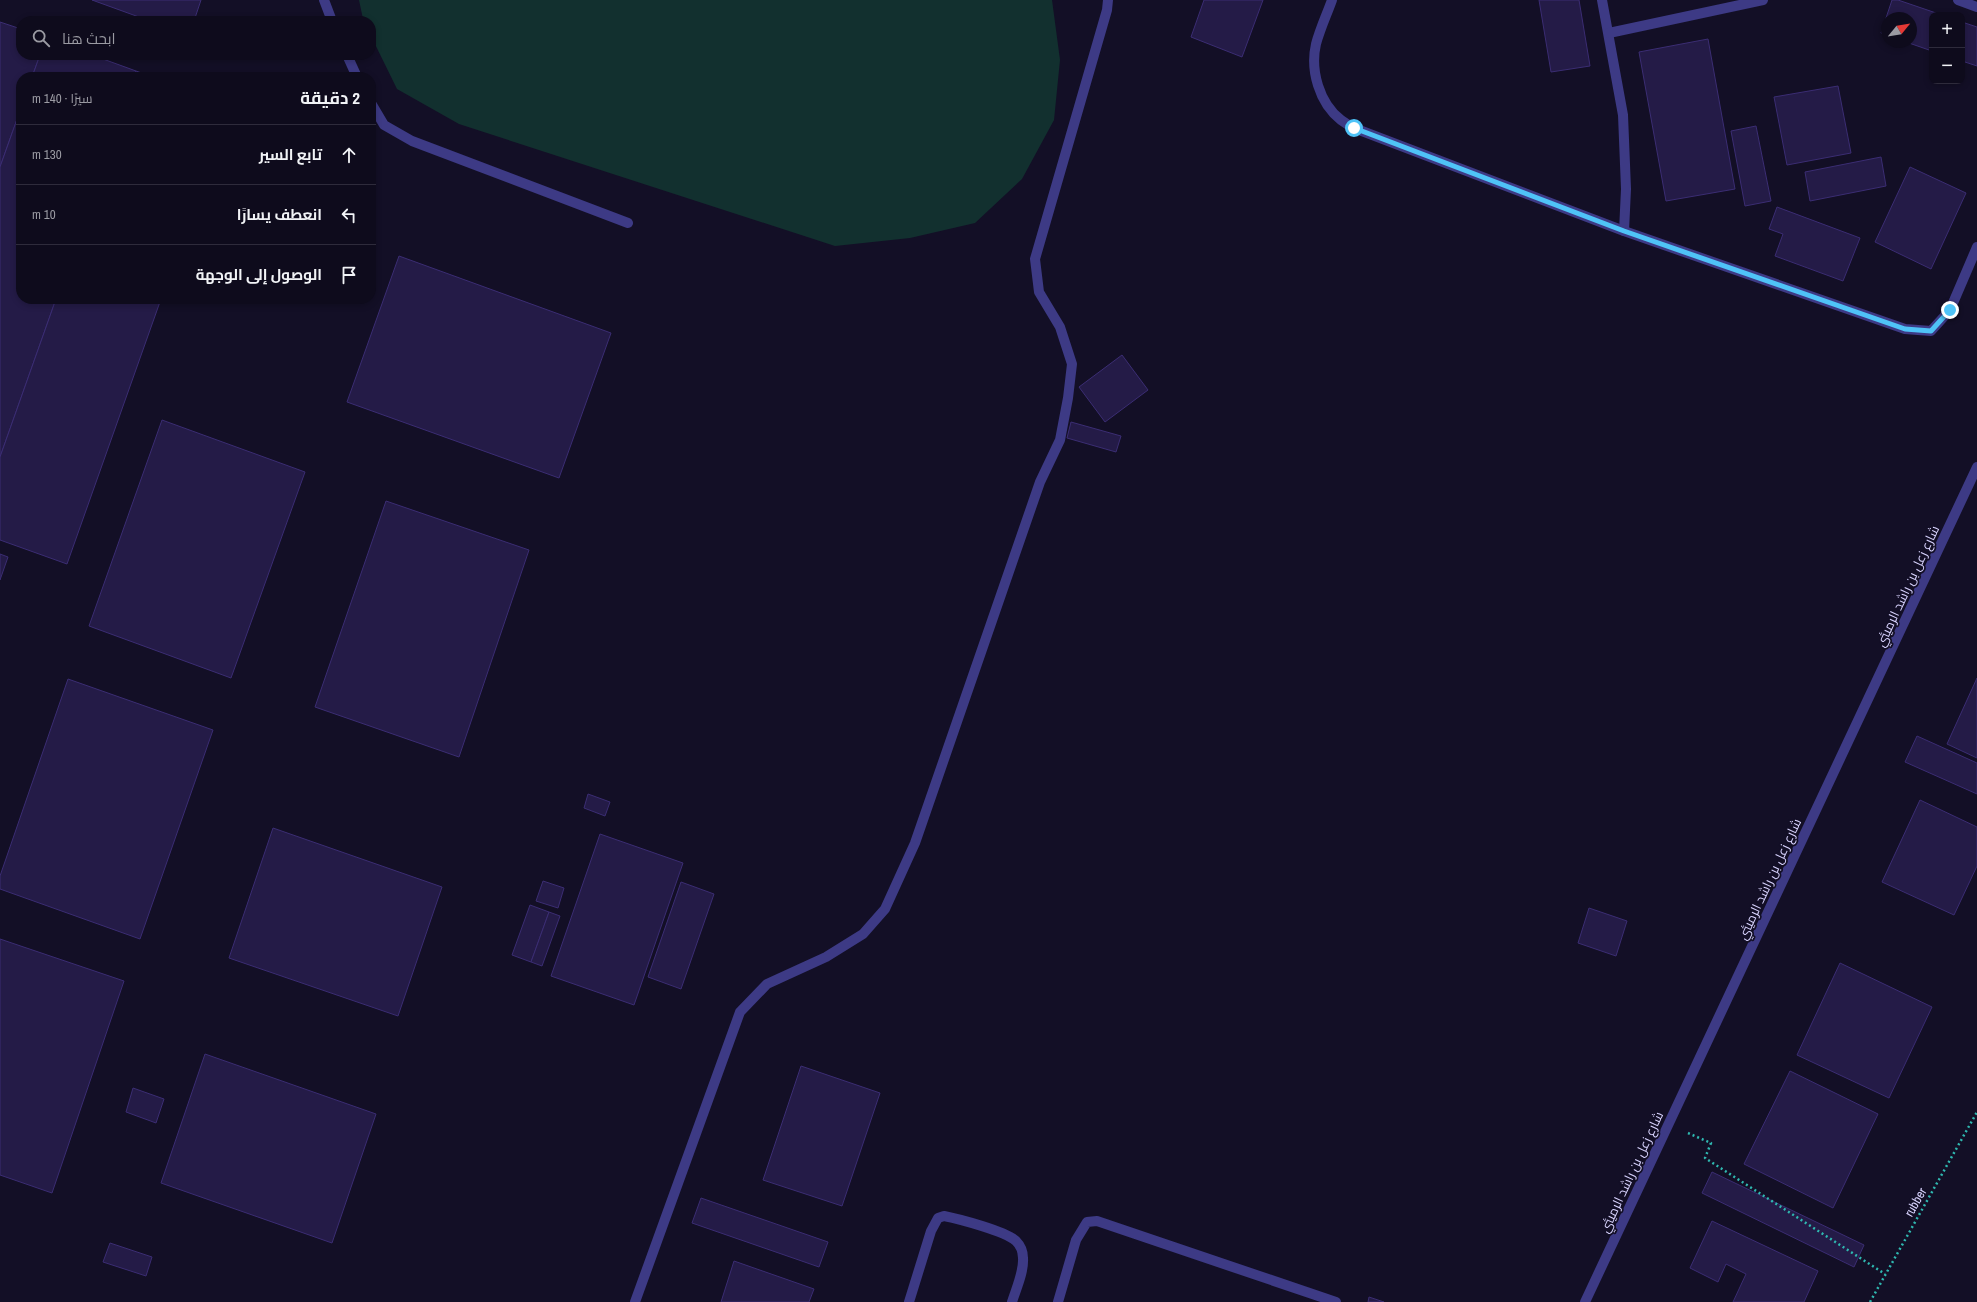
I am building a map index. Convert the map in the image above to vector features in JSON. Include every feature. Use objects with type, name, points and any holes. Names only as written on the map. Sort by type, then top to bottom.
[{"type":"street","points":[[324,0],[330,16]]},
{"type":"street","points":[[635,1302],[740,1012],[767,984],[826,957],[863,934],[885,909],[915,843],[1040,482],[1060,440],[1068,398],[1072,364],[1060,328],[1039,292],[1035,259],[1107,10],[1108,0]]},
{"type":"street","points":[[1332,0],[1316,44],[1314,61],[1316,78],[1321,93],[1330,108],[1340,120],[1354,128],[1624,231],[1905,329],[1931,331],[1950,310],[1977,247]]},
{"type":"street","points":[[1602,0],[1623,114],[1626,189],[1624,231]]},
{"type":"street","points":[[1608,33],[1763,0]]},
{"type":"street","points":[[1958,0],[1977,7]]},
{"type":"street","points":[[349,60],[355,72]]},
{"type":"street","points":[[376,111],[384,125],[412,141],[628,223]]},
{"type":"street","name":"شارع زعل بن راشد الرميثي","points":[[1585,1302],[1977,467]]},
{"type":"street","points":[[909,1302],[931,1231],[938,1218],[944,1216],[1006,1234],[1021,1248],[1023,1258],[1022,1268],[1012,1302]]},
{"type":"street","points":[[1058,1302],[1076,1240],[1087,1222],[1097,1221],[1336,1302]]},
{"type":"path","name":"rubber","points":[[1870,1302],[1977,1112]]},
{"type":"path","points":[[1668,1124],[1711,1144],[1705,1158],[1885,1274]]},
{"type":"green space","points":[[359,0],[1052,0],[1060,60],[1054,120],[1022,179],[975,223],[910,238],[835,246],[459,124],[397,89],[376,46],[376,16],[362,16]]},
{"type":"building","points":[[92,0],[201,0],[196,16],[136,16]]},
{"type":"building","points":[[1204,0],[1263,0],[1242,57],[1191,37]]},
{"type":"building","points":[[1539,0],[1579,0],[1590,66],[1551,72]]},
{"type":"building","points":[[1892,0],[1898,0],[1933,12],[1929,12],[1929,50],[1917,46],[1917,12],[1888,12]]},
{"type":"building","points":[[0,22],[16,27],[16,60],[38,60],[34,72],[16,72],[16,122],[0,167]]},
{"type":"building","points":[[1965,23],[1977,27],[1977,66],[1965,62]]},
{"type":"building","points":[[1708,39],[1735,189],[1666,201],[1639,52]]},
{"type":"building","points":[[38,60],[106,60],[136,71],[136,72],[34,72]]},
{"type":"building","points":[[1838,86],[1851,153],[1787,165],[1774,97]]},
{"type":"building","points":[[16,122],[16,304],[54,304],[0,457],[0,167]]},
{"type":"building","points":[[1756,126],[1771,201],[1745,206],[1731,131]]},
{"type":"building","points":[[1881,157],[1886,186],[1810,201],[1805,172]]},
{"type":"building","points":[[1910,167],[1966,193],[1931,269],[1875,242]]},
{"type":"building","points":[[1777,207],[1860,238],[1843,281],[1775,256],[1783,234],[1769,229]]},
{"type":"building","points":[[399,256],[611,333],[559,478],[347,402]]},
{"type":"building","points":[[54,304],[159,304],[67,564],[0,540],[0,457]]},
{"type":"building","points":[[1122,355],[1148,390],[1105,422],[1079,387]]},
{"type":"building","points":[[162,420],[305,472],[231,678],[89,626]]},
{"type":"building","points":[[1071,422],[1121,436],[1116,452],[1067,438]]},
{"type":"building","points":[[386,501],[529,550],[459,757],[315,707]]},
{"type":"building","points":[[0,554],[8,557],[0,580]]},
{"type":"building","points":[[1977,678],[1977,758],[1947,744]]},
{"type":"building","points":[[68,679],[213,730],[140,939],[0,889],[0,876]]},
{"type":"building","points":[[1917,736],[1977,763],[1977,794],[1905,762]]},
{"type":"building","points":[[588,794],[610,802],[605,816],[584,808]]},
{"type":"building","points":[[1920,800],[1977,827],[1977,866],[1954,915],[1882,882]]},
{"type":"building","points":[[273,828],[442,887],[398,1016],[229,958]]},
{"type":"building","points":[[600,834],[683,863],[634,1005],[551,976]]},
{"type":"building","points":[[543,881],[564,888],[558,908],[536,901]]},
{"type":"building","points":[[681,882],[714,894],[681,989],[648,977]]},
{"type":"building","points":[[530,905],[549,912],[531,962],[512,955]]},
{"type":"building","points":[[1589,908],[1627,921],[1616,956],[1578,943]]},
{"type":"building","points":[[549,912],[560,916],[542,966],[531,962]]},
{"type":"building","points":[[0,939],[124,981],[52,1193],[0,1175]]},
{"type":"building","points":[[1840,963],[1932,1007],[1889,1098],[1797,1055]]},
{"type":"building","points":[[205,1054],[376,1114],[332,1243],[161,1183]]},
{"type":"building","points":[[801,1066],[880,1093],[842,1206],[763,1180]]},
{"type":"building","points":[[1790,1071],[1878,1114],[1833,1208],[1744,1164]]},
{"type":"building","points":[[133,1088],[164,1099],[156,1123],[126,1112]]},
{"type":"building","points":[[1712,1172],[1864,1245],[1854,1267],[1702,1193]]},
{"type":"building","points":[[701,1198],[828,1242],[819,1267],[692,1223]]},
{"type":"building","points":[[1712,1221],[1818,1271],[1804,1302],[1733,1302],[1746,1274],[1726,1264],[1718,1282],[1690,1268]]},
{"type":"building","points":[[110,1243],[152,1257],[146,1276],[103,1262]]},
{"type":"building","points":[[734,1261],[814,1289],[809,1302],[721,1302]]},
{"type":"building","points":[[1369,1297],[1384,1302],[1368,1302]]},
{"type":"route","points":[[1354,128],[1624,231],[1905,329],[1931,331],[1950,310]]}]
